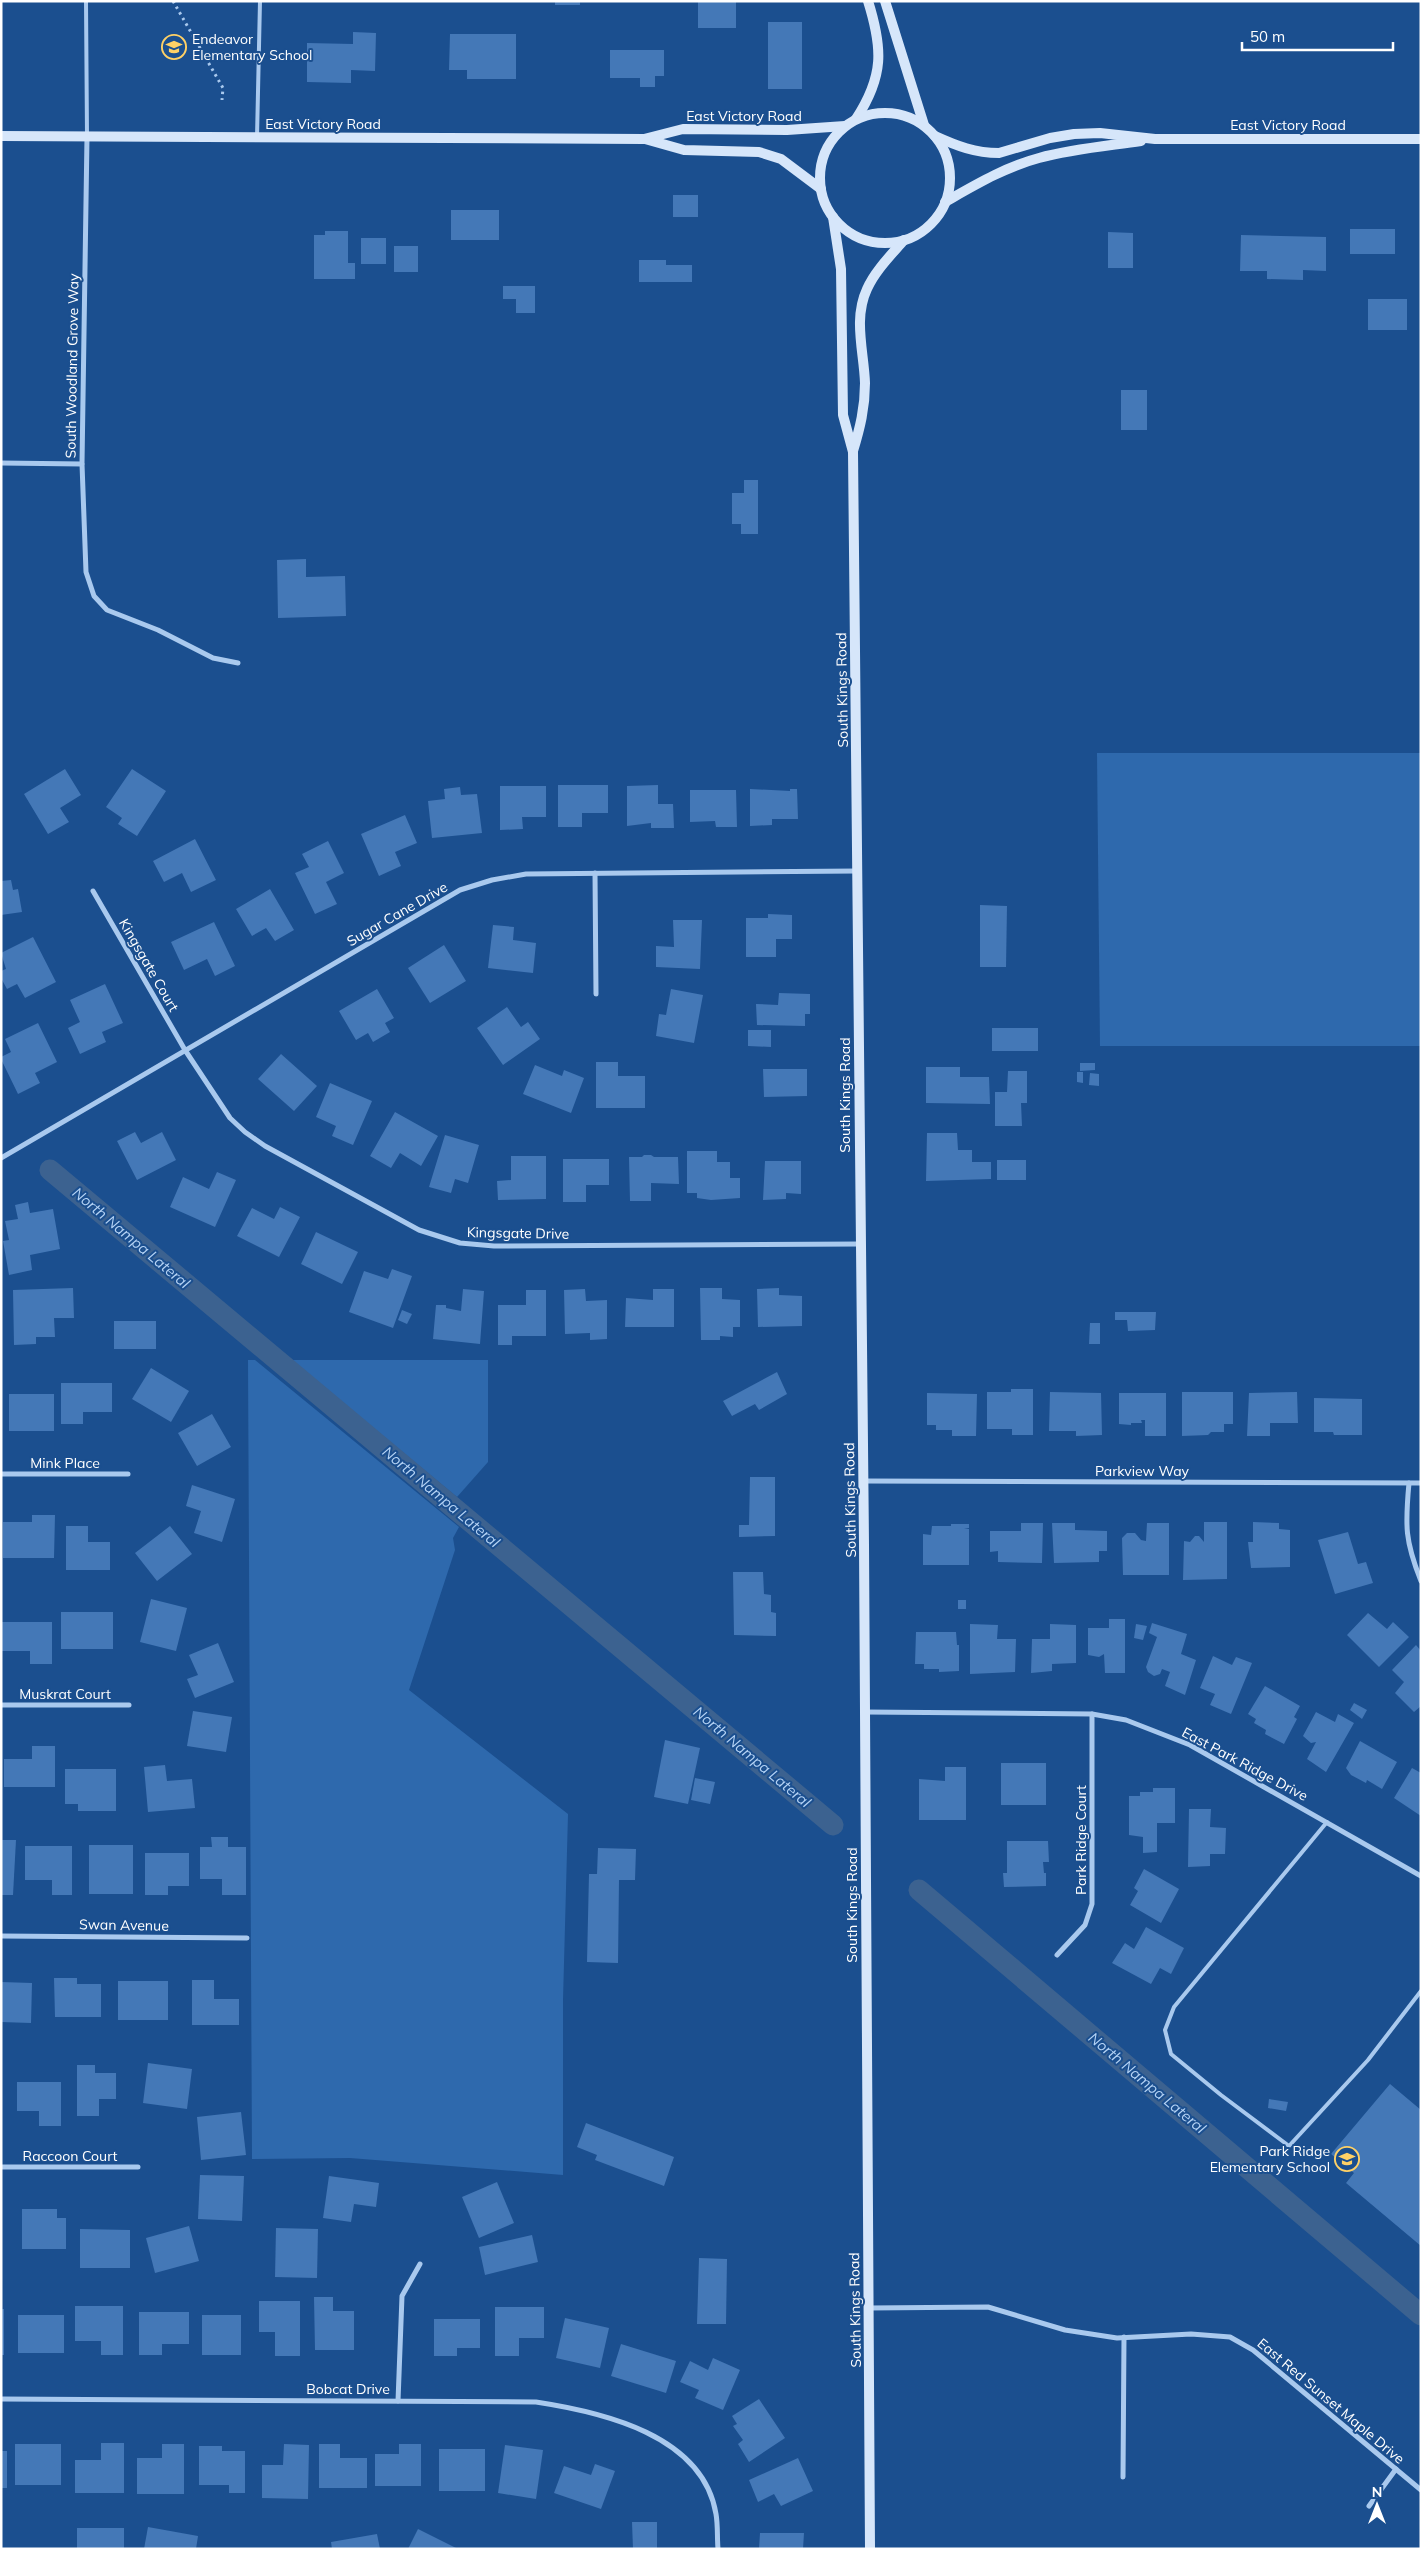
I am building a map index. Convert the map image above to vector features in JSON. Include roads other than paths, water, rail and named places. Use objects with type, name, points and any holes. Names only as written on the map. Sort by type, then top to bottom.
[{"type":"main road","points":[[856,119],[873,89],[880,59],[876,28],[868,1]]},
{"type":"main road","points":[[885,1],[924,125]]},
{"type":"main road","points":[[891,113],[908,117],[924,125],[935,136],[945,151],[950,168],[950,185],[946,202],[936,219],[921,232],[904,240],[884,243],[864,239],[846,230],[833,217],[825,204],[820,189],[820,171],[824,154],[832,139],[845,126],[856,119],[873,114],[891,113]]},
{"type":"main road","name":"East Victory Road","points":[[1,136],[644,139],[683,129],[786,130],[845,126]]},
{"type":"main road","name":"East Victory Road","points":[[935,136],[961,148],[987,153],[999,153],[1074,134],[1100,133],[1155,139],[1421,139]]},
{"type":"main road","name":"East Victory Road","points":[[644,139],[684,150],[759,152],[781,159],[820,189]]},
{"type":"main road","name":"East Victory Road","points":[[946,202],[992,176],[1038,158],[1071,150],[1155,139]]},
{"type":"main road","name":"South Kings Road","points":[[833,217],[841,270],[843,415],[853,452],[865,1712],[870,2549]]},
{"type":"main road","name":"South Kings Road","points":[[853,452],[864,415],[865,382],[860,321],[862,303],[872,279],[904,240]]},
{"type":"street","name":"South Woodland Grove Way","points":[[87,136],[82,464],[86,572],[94,596],[107,610],[158,630],[213,658],[238,663]]},
{"type":"street","points":[[1,463],[82,464]]},
{"type":"street","name":"Sugar Cane Drive","points":[[1,1158],[460,890],[492,880],[526,874],[857,871]]},
{"type":"street","points":[[596,873],[596,994]]},
{"type":"street","name":"Kingsgate Court","points":[[93,891],[185,1050]]},
{"type":"street","name":"Kingsgate Drive","points":[[185,1050],[230,1118],[245,1132],[265,1146],[419,1230],[460,1243],[522,1246],[860,1244]]},
{"type":"street","name":"Mink Place","points":[[1,1474],[128,1474]]},
{"type":"street","name":"Parkview Way","points":[[863,1481],[1421,1483]]},
{"type":"street","points":[[1409,1483],[1405,1524],[1410,1552],[1421,1581]]},
{"type":"street","name":"Muskrat Court","points":[[1,1705],[129,1705]]},
{"type":"street","name":"East Park Ridge Drive","points":[[865,1712],[1092,1714],[1126,1720],[1190,1745],[1421,1876]]},
{"type":"street","name":"Park Ridge Court","points":[[1057,1955],[1085,1925],[1092,1904],[1092,1714]]},
{"type":"street","name":"Swan Avenue","points":[[1,1936],[248,1938]]},
{"type":"street","name":"Raccoon Court","points":[[1,2167],[138,2167]]},
{"type":"street","points":[[398,2401],[402,2296],[420,2264]]},
{"type":"street","name":"East Red Sunset Maple Drive","points":[[868,2308],[988,2307],[1065,2330],[1124,2337],[1191,2334],[1230,2337],[1253,2350],[1421,2490]]},
{"type":"street","points":[[1123,2477],[1124,2337]]},
{"type":"street","name":"Bobcat Drive","points":[[1,2399],[536,2402],[562,2406],[635,2427],[654,2435],[683,2454],[704,2482],[716,2513],[718,2549]]},
{"type":"street","points":[[1369,2506],[1396,2469]]},
{"type":"lane","points":[[86,1],[87,136]]},
{"type":"lane","points":[[257,137],[260,1]]},
{"type":"lane","points":[[1328,1822],[1174,2007],[1165,2030],[1172,2054],[1221,2095],[1289,2146],[1368,2060],[1421,1991]]},
{"type":"waterway","name":"North Nampa Lateral","points":[[50,1170],[833,1825]]},
{"type":"waterway","name":"North Nampa Lateral","points":[[919,1890],[1421,2315]]},
{"type":"place","name":"Endeavor Elementary School","points":[[174,47]]},
{"type":"place","name":"Park Ridge Elementary School","points":[[1347,2159]]}]
